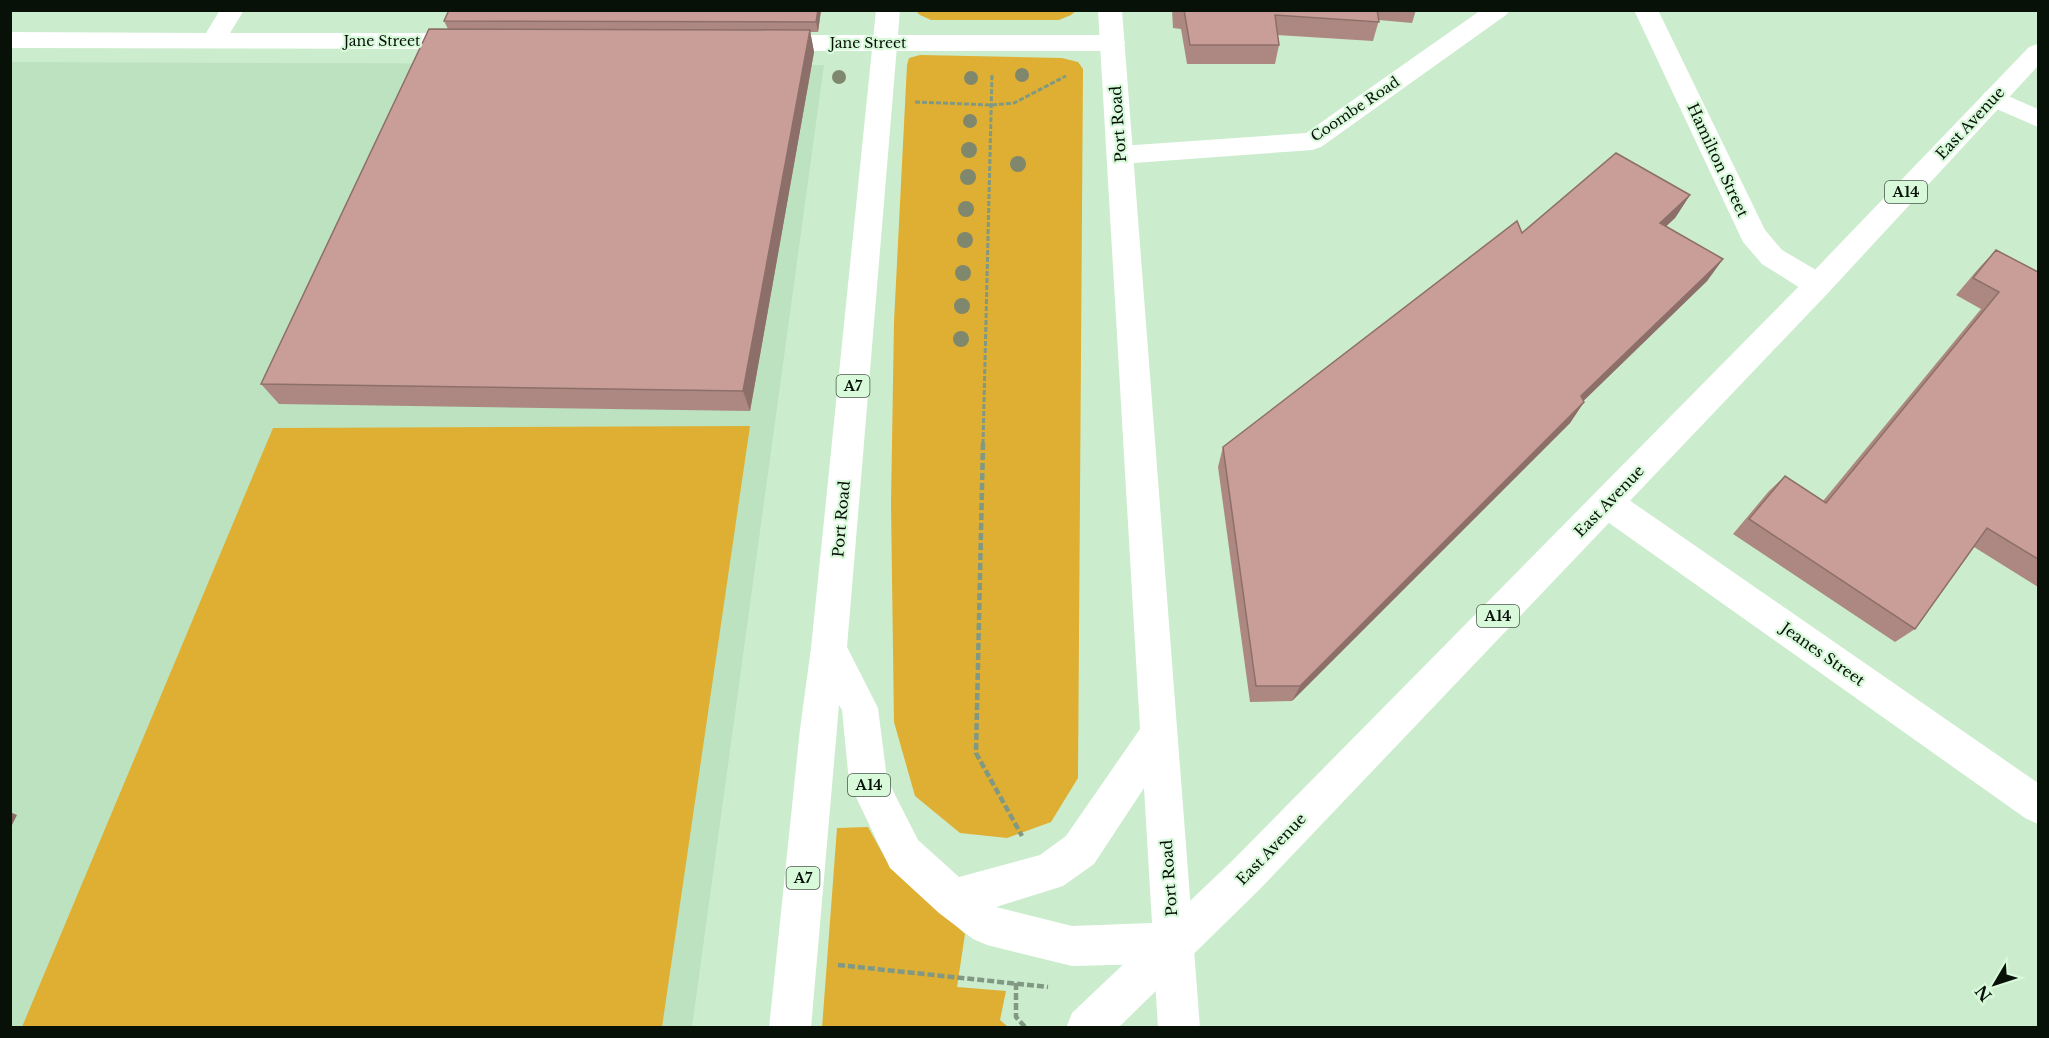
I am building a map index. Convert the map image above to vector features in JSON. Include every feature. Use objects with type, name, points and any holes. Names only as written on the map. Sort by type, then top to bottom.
[{"type":"main road","points":[[214,40],[232,10]]},
{"type":"main road","name":"Port Road","points":[[790,1028],[816,752],[829,648],[888,10]]},
{"type":"main road","name":"Port Road","points":[[1110,10],[1179,1028]]},
{"type":"main road","name":"Coombe Road","points":[[1120,155],[1312,141],[1498,10]]},
{"type":"main road","name":"Hamilton Street","points":[[1646,10],[1753,234],[1772,257],[1818,285]]},
{"type":"main road","name":"Jane Street","points":[[10,40],[487,42]]},
{"type":"main road","name":"Jane Street","points":[[748,43],[1113,43]]},
{"type":"main road","name":"East Avenue","points":[[1174,943],[1246,875],[1607,503],[1818,285],[2038,52]]},
{"type":"main road","points":[[1994,98],[2038,119]]},
{"type":"main road","name":"Jeanes Street","points":[[1607,503],[2038,806]]},
{"type":"main road","name":"A14","points":[[829,648],[860,708],[868,782],[904,854],[953,900],[987,925],[1072,946],[1174,943]]},
{"type":"main road","points":[[953,900],[1049,872],[1080,850],[1159,733]]},
{"type":"main road","name":"A14","points":[[1087,1028],[1174,943]]},
{"type":"path","points":[[993,64],[976,753],[1026,842]]},
{"type":"path","points":[[914,102],[992,105],[1014,103],[1075,73]]},
{"type":"path","points":[[834,964],[1057,987]]},
{"type":"path","points":[[1016,983],[1016,1017],[1026,1028]]},
{"type":"shaded area","points":[[916,11],[1076,11],[1059,20],[931,20]]},
{"type":"shaded area","points":[[920,55],[1062,58],[1078,62],[1083,69],[1078,778],[1051,822],[1007,838],[960,833],[915,796],[894,722],[891,504],[894,322],[907,65],[909,58]]},
{"type":"shaded area","points":[[11,62],[824,65],[692,1027],[11,1028]]},
{"type":"shaded area","points":[[750,426],[662,1027],[22,1027],[273,428]]},
{"type":"shaded area","points":[[868,827],[885,858],[965,934],[957,987],[1006,991],[1000,1020],[1008,1027],[822,1028],[837,828]]},
{"type":"building","points":[[449,10],[818,10],[816,22],[444,21]]},
{"type":"building","points":[[1184,10],[1377,10],[1379,22],[1275,15],[1279,45],[1190,45]]},
{"type":"building","points":[[429,29],[810,30],[743,391],[261,384]]},
{"type":"building","points":[[1616,153],[1690,195],[1660,223],[1723,259],[1581,396],[1584,402],[1300,686],[1256,686],[1223,447],[1517,221],[1522,233]]},
{"type":"building","points":[[1996,250],[2038,272],[2038,559],[1987,528],[1915,629],[1749,519],[1785,476],[1826,503],[1999,292],[1973,278]]}]
